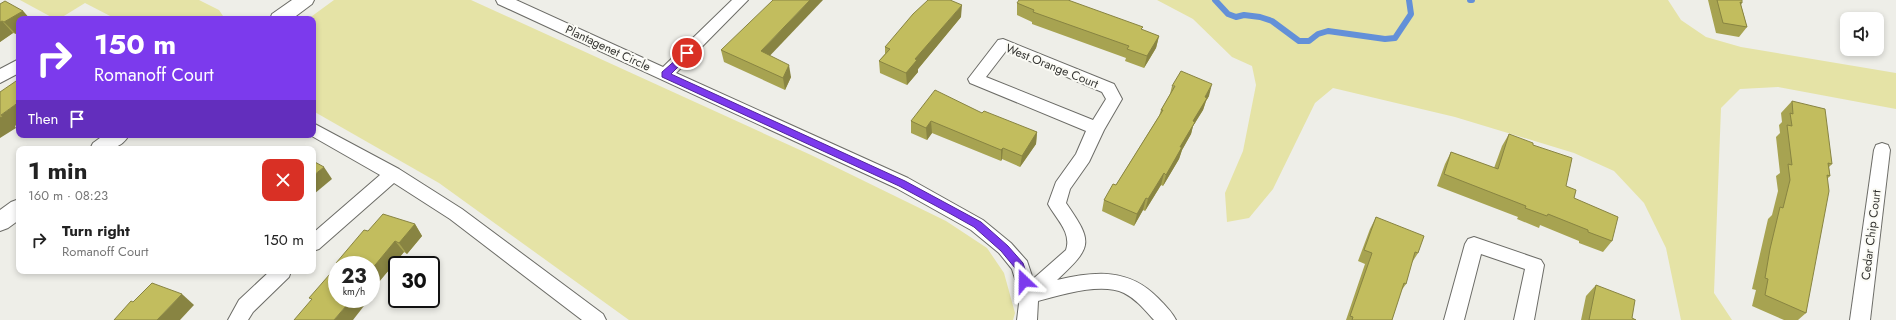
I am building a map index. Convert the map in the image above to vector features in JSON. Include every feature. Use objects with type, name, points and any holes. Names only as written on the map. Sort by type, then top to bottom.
[{"type":"street","points":[[283,16],[305,0]]},
{"type":"street","name":"Plantagenet Circle","points":[[503,0],[902,183],[977,224],[1005,248],[1020,266],[1029,295],[1027,320]]},
{"type":"street","points":[[665,74],[741,0]]},
{"type":"street","name":"West Orange Court","points":[[1029,295],[1073,254],[1076,243],[1075,230],[1057,204],[1062,187],[1083,157],[1096,128],[1114,99],[1108,88],[1003,44],[976,79],[1096,128]]},
{"type":"street","points":[[0,77],[16,67]]},
{"type":"street","points":[[316,131],[393,174],[456,214],[596,320]]},
{"type":"street","points":[[104,146],[115,138]]},
{"type":"street","name":"Cedar Chip Court","points":[[1860,320],[1882,150]]},
{"type":"street","points":[[316,241],[393,174]]},
{"type":"street","points":[[0,222],[16,210]]},
{"type":"street","points":[[1454,320],[1474,244],[1535,265],[1524,320]]},
{"type":"street","points":[[238,320],[246,306],[279,274]]},
{"type":"street","points":[[1029,295],[1092,282],[1110,282],[1129,286],[1135,290],[1147,299],[1166,320]]},
{"type":"shaded area","points":[[20,0],[199,0],[219,10],[223,16],[110,16],[85,3],[64,16],[49,16]]},
{"type":"shaded area","points":[[334,0],[471,0],[811,155],[946,221],[987,248],[1004,273],[1015,313],[1013,320],[629,320],[439,183],[316,113],[316,16],[312,16]]},
{"type":"shaded area","points":[[1157,0],[1668,0],[1681,20],[1706,37],[1741,47],[1896,73],[1896,109],[1778,87],[1740,89],[1721,108],[1714,293],[1732,320],[1681,320],[1666,248],[1644,203],[1614,171],[1574,153],[1455,117],[1333,88],[1315,103],[1273,189],[1249,218],[1227,222],[1225,193],[1243,151],[1256,85],[1252,66],[1232,57],[1193,19]]},
{"type":"building","points":[[773,0],[810,0],[761,51],[789,65],[783,78],[721,50]]},
{"type":"building","points":[[928,0],[950,0],[962,5],[915,59],[917,60],[906,73],[879,61],[890,49],[885,47],[913,14]]},
{"type":"building","points":[[1019,0],[1068,0],[1143,27],[1141,29],[1159,36],[1147,56],[1127,49],[1129,46],[1033,12],[1034,10],[1017,3]]},
{"type":"building","points":[[1717,0],[1742,0],[1742,3],[1740,2],[1747,27],[1723,23]]},
{"type":"building","points":[[5,1],[23,11],[4,22],[0,22],[0,4]]},
{"type":"building","points":[[1181,71],[1212,84],[1205,97],[1207,98],[1193,121],[1195,122],[1166,175],[1164,173],[1148,199],[1146,198],[1137,214],[1104,200],[1113,184],[1116,185],[1163,110],[1161,110],[1175,86],[1172,86]]},
{"type":"building","points":[[16,81],[16,104],[1,115],[3,116],[0,118],[0,92]]},
{"type":"building","points":[[935,90],[982,113],[984,111],[1037,132],[1022,156],[1003,148],[1001,150],[931,121],[926,128],[911,121]]},
{"type":"building","points":[[1792,101],[1825,109],[1832,164],[1828,163],[1830,176],[1827,175],[1829,191],[1806,313],[1765,295],[1768,279],[1765,278],[1770,249],[1780,207],[1783,208],[1790,180],[1788,164],[1792,165],[1787,125],[1792,126],[1790,113],[1793,114]]},
{"type":"building","points":[[1509,134],[1533,143],[1533,145],[1572,158],[1566,186],[1576,190],[1574,198],[1618,217],[1612,241],[1548,214],[1547,216],[1525,208],[1526,206],[1444,174],[1451,152],[1498,169]]},
{"type":"building","points":[[316,163],[324,167],[316,174]]},
{"type":"building","points":[[383,214],[415,224],[399,243],[395,241],[380,259],[380,256],[342,256],[364,230],[368,231]]},
{"type":"building","points":[[1376,217],[1424,236],[1418,253],[1415,252],[1406,284],[1404,283],[1392,320],[1352,320],[1353,317],[1350,316],[1372,253],[1364,250]]},
{"type":"building","points":[[328,276],[328,308],[344,308],[334,320],[294,320],[312,299],[309,298]]},
{"type":"building","points":[[152,283],[182,294],[157,320],[114,320],[131,301],[133,302]]},
{"type":"building","points":[[1596,285],[1635,300],[1632,318],[1636,320],[1589,320]]},
{"type":"waterway","points":[[1215,0],[1228,14],[1236,17],[1244,15],[1260,17],[1272,21],[1299,41],[1309,41],[1318,34],[1328,31],[1385,39],[1395,38],[1411,14],[1409,0]]},
{"type":"route","points":[[687,53],[665,74],[902,183],[953,210],[977,224],[1005,248],[1020,266],[1024,281]]}]
